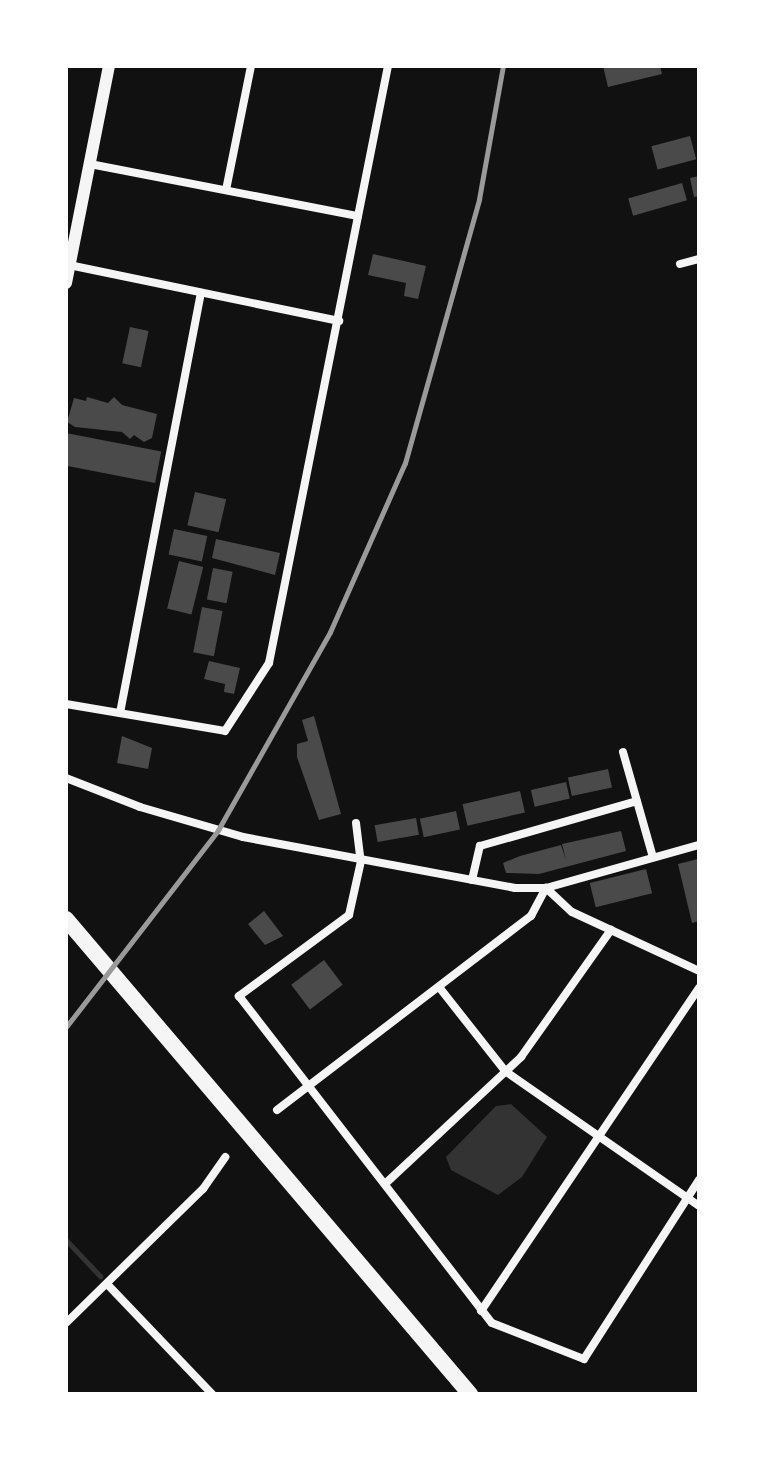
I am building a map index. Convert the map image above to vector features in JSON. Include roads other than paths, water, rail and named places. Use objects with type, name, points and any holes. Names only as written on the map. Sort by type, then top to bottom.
[{"type":"highway","points":[[66,919],[470,1394]]},
{"type":"street","points":[[66,283],[109,66]]},
{"type":"street","points":[[226,190],[251,66]]},
{"type":"street","points":[[66,704],[225,731],[269,663],[388,66]]},
{"type":"street","points":[[90,164],[358,216]]},
{"type":"street","points":[[680,264],[699,259]]},
{"type":"street","points":[[69,265],[339,321]]},
{"type":"street","points":[[120,713],[201,293]]},
{"type":"street","points":[[623,752],[653,857]]},
{"type":"street","points":[[66,778],[230,833],[361,861],[472,880],[546,888],[699,845]]},
{"type":"street","points":[[472,880],[480,846],[637,801]]},
{"type":"street","points":[[356,823],[361,861],[349,915],[239,996],[311,1083],[492,1323],[584,1359],[699,1180]]},
{"type":"street","points":[[546,888],[572,912],[699,971]]},
{"type":"street","points":[[277,1110],[531,916],[546,888]]},
{"type":"street","points":[[386,1183],[521,1057],[611,930]]},
{"type":"street","points":[[439,987],[505,1071],[699,1206]]},
{"type":"street","points":[[481,1311],[699,988]]},
{"type":"street","points":[[66,1323],[203,1189],[225,1157]]},
{"type":"street","points":[[108,1285],[212,1394]]},
{"type":"waterway","points":[[66,1240],[100,1276]]},
{"type":"railway","points":[[66,1027],[218,830],[330,632],[405,463],[479,199],[503,66]]}]
